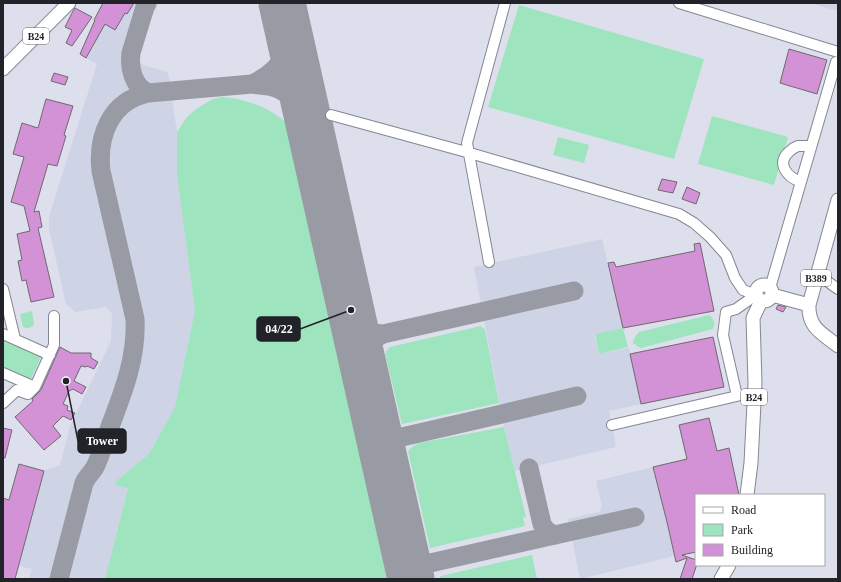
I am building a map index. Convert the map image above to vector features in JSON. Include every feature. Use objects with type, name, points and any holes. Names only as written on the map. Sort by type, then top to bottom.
[{"type":"main road","name":"B24","points":[[3,57],[62,3]]},
{"type":"main road","name":"B24","points":[[3,69],[69,3]]},
{"type":"main road","name":"B389","points":[[838,200],[809,305],[809,314],[812,323],[817,330],[838,346]]},
{"type":"main road","name":"B24","points":[[747,494],[751,463],[755,383],[753,318],[765,294]]},
{"type":"main road","points":[[765,294],[809,305]]},
{"type":"main road","points":[[721,579],[728,566]]},
{"type":"street","points":[[489,262],[467,143],[505,3]]},
{"type":"street","points":[[612,425],[736,396],[723,335],[726,312],[736,309],[765,294],[801,182],[837,57],[692,5],[679,3]]},
{"type":"street","points":[[331,115],[470,153],[679,214],[694,223],[710,237],[726,255],[735,278],[743,290],[765,294]]},
{"type":"street","points":[[801,182],[788,175],[784,169],[784,161],[786,155],[793,149],[799,146],[811,146]]},
{"type":"street","points":[[817,274],[838,289]]},
{"type":"street","points":[[3,289],[15,339]]},
{"type":"street","points":[[3,403],[17,390],[28,394],[35,387],[54,345],[54,316]]},
{"type":"street","points":[[3,334],[50,355]]},
{"type":"street","points":[[3,373],[35,387]]},
{"type":"shaded area","points":[[134,3],[159,3],[131,58],[146,66],[168,72],[177,132],[177,176],[195,310],[175,407],[149,454],[116,481],[115,484],[128,488],[105,579],[29,579],[32,569],[19,566],[45,470],[60,465],[70,426],[111,341],[112,314],[106,307],[75,312],[66,304],[49,229],[49,220],[97,64],[86,58],[105,24],[115,30],[125,13],[127,14]]},
{"type":"shaded area","points":[[809,3],[838,3],[838,11]]},
{"type":"shaded area","points":[[602,239],[623,328],[594,334],[599,354],[629,348],[641,404],[609,411],[616,447],[515,471],[504,427],[474,267]]},
{"type":"shaded area","points":[[653,467],[674,556],[580,579],[568,519],[599,512],[602,506],[596,481]]},
{"type":"green space","points":[[519,5],[704,59],[674,159],[488,107]]},
{"type":"green space","points":[[223,97],[258,105],[282,119],[288,125],[387,579],[105,579],[128,488],[115,485],[116,481],[149,454],[175,407],[195,310],[177,176],[177,132],[187,117],[196,109],[213,99]]},
{"type":"green space","points":[[712,116],[788,137],[774,185],[698,164]]},
{"type":"green space","points":[[558,137],[589,145],[584,163],[553,155]]},
{"type":"green space","points":[[32,311],[34,325],[29,328],[23,327],[20,314]]},
{"type":"green space","points":[[709,315],[714,321],[713,329],[641,348],[633,343],[639,332]]},
{"type":"green space","points":[[481,326],[485,330],[499,403],[402,424],[385,354],[387,350],[390,347]]},
{"type":"green space","points":[[623,328],[628,347],[599,354],[595,334]]},
{"type":"green space","points":[[3,337],[41,357],[30,380],[3,368]]},
{"type":"green space","points":[[504,427],[526,517],[523,518],[525,526],[430,548],[408,451],[419,443]]},
{"type":"green space","points":[[532,555],[537,579],[439,579],[441,576]]},
{"type":"building","points":[[103,3],[134,3],[127,14],[125,13],[115,30],[105,24],[86,58],[80,54],[94,20]]},
{"type":"building","points":[[75,8],[92,17],[72,46],[66,43],[72,30],[65,27]]},
{"type":"building","points":[[789,49],[827,60],[817,94],[780,83]]},
{"type":"building","points":[[54,73],[68,77],[65,85],[51,81]]},
{"type":"building","points":[[46,99],[73,106],[64,135],[66,136],[57,166],[48,164],[34,212],[39,211],[42,227],[38,228],[54,297],[31,302],[26,280],[22,281],[18,261],[22,260],[17,234],[30,231],[24,206],[11,202],[24,157],[13,154],[22,123],[38,128]]},
{"type":"building","points":[[662,179],[677,182],[673,193],[658,190]]},
{"type":"building","points":[[687,187],[700,193],[696,204],[682,199]]},
{"type":"building","points":[[700,243],[714,311],[623,328],[608,263],[614,262],[616,267],[695,251],[694,244]]},
{"type":"building","points":[[778,305],[786,307],[783,312],[776,309]]},
{"type":"building","points":[[713,337],[724,387],[641,404],[630,354]]},
{"type":"building","points":[[60,347],[71,353],[91,353],[91,358],[98,362],[94,369],[87,366],[81,366],[74,381],[86,387],[82,394],[73,389],[69,391],[63,404],[68,406],[67,410],[75,413],[71,420],[63,416],[53,426],[61,436],[44,450],[15,417],[33,401],[32,399],[41,390]]},
{"type":"building","points":[[709,418],[717,451],[729,448],[739,494],[695,494],[695,552],[682,555],[695,560],[696,567],[692,579],[680,579],[687,558],[676,562],[653,467],[687,459],[679,425]]},
{"type":"building","points":[[3,428],[12,430],[5,458],[3,458]]},
{"type":"building","points":[[19,464],[44,471],[15,579],[3,579],[3,498],[9,500]]},
{"type":"taxiway","points":[[147,3],[131,53],[131,65],[133,76],[139,86],[148,93]]},
{"type":"taxiway","points":[[59,579],[84,483],[95,467],[102,450],[125,386],[134,346],[135,319],[101,171],[101,145],[104,133],[116,112],[124,104],[135,97],[148,93],[252,84],[264,78],[279,64],[286,53],[286,24]]},
{"type":"taxiway","points":[[252,84],[276,88],[289,95],[302,112],[309,126]]},
{"type":"taxiway","points":[[363,367],[364,356],[367,348],[373,340],[383,334],[574,291]]},
{"type":"taxiway","points":[[351,310],[363,327],[371,332],[383,334]]},
{"type":"taxiway","points":[[380,442],[577,396]]},
{"type":"taxiway","points":[[529,468],[542,524],[548,531],[556,535]]},
{"type":"taxiway","points":[[408,568],[635,517]]},
{"type":"runway","points":[[282,3],[411,579]]},
{"type":"place","name":"04/22","points":[[351,310]]},
{"type":"place","name":"Tower","points":[[66,381]]}]
